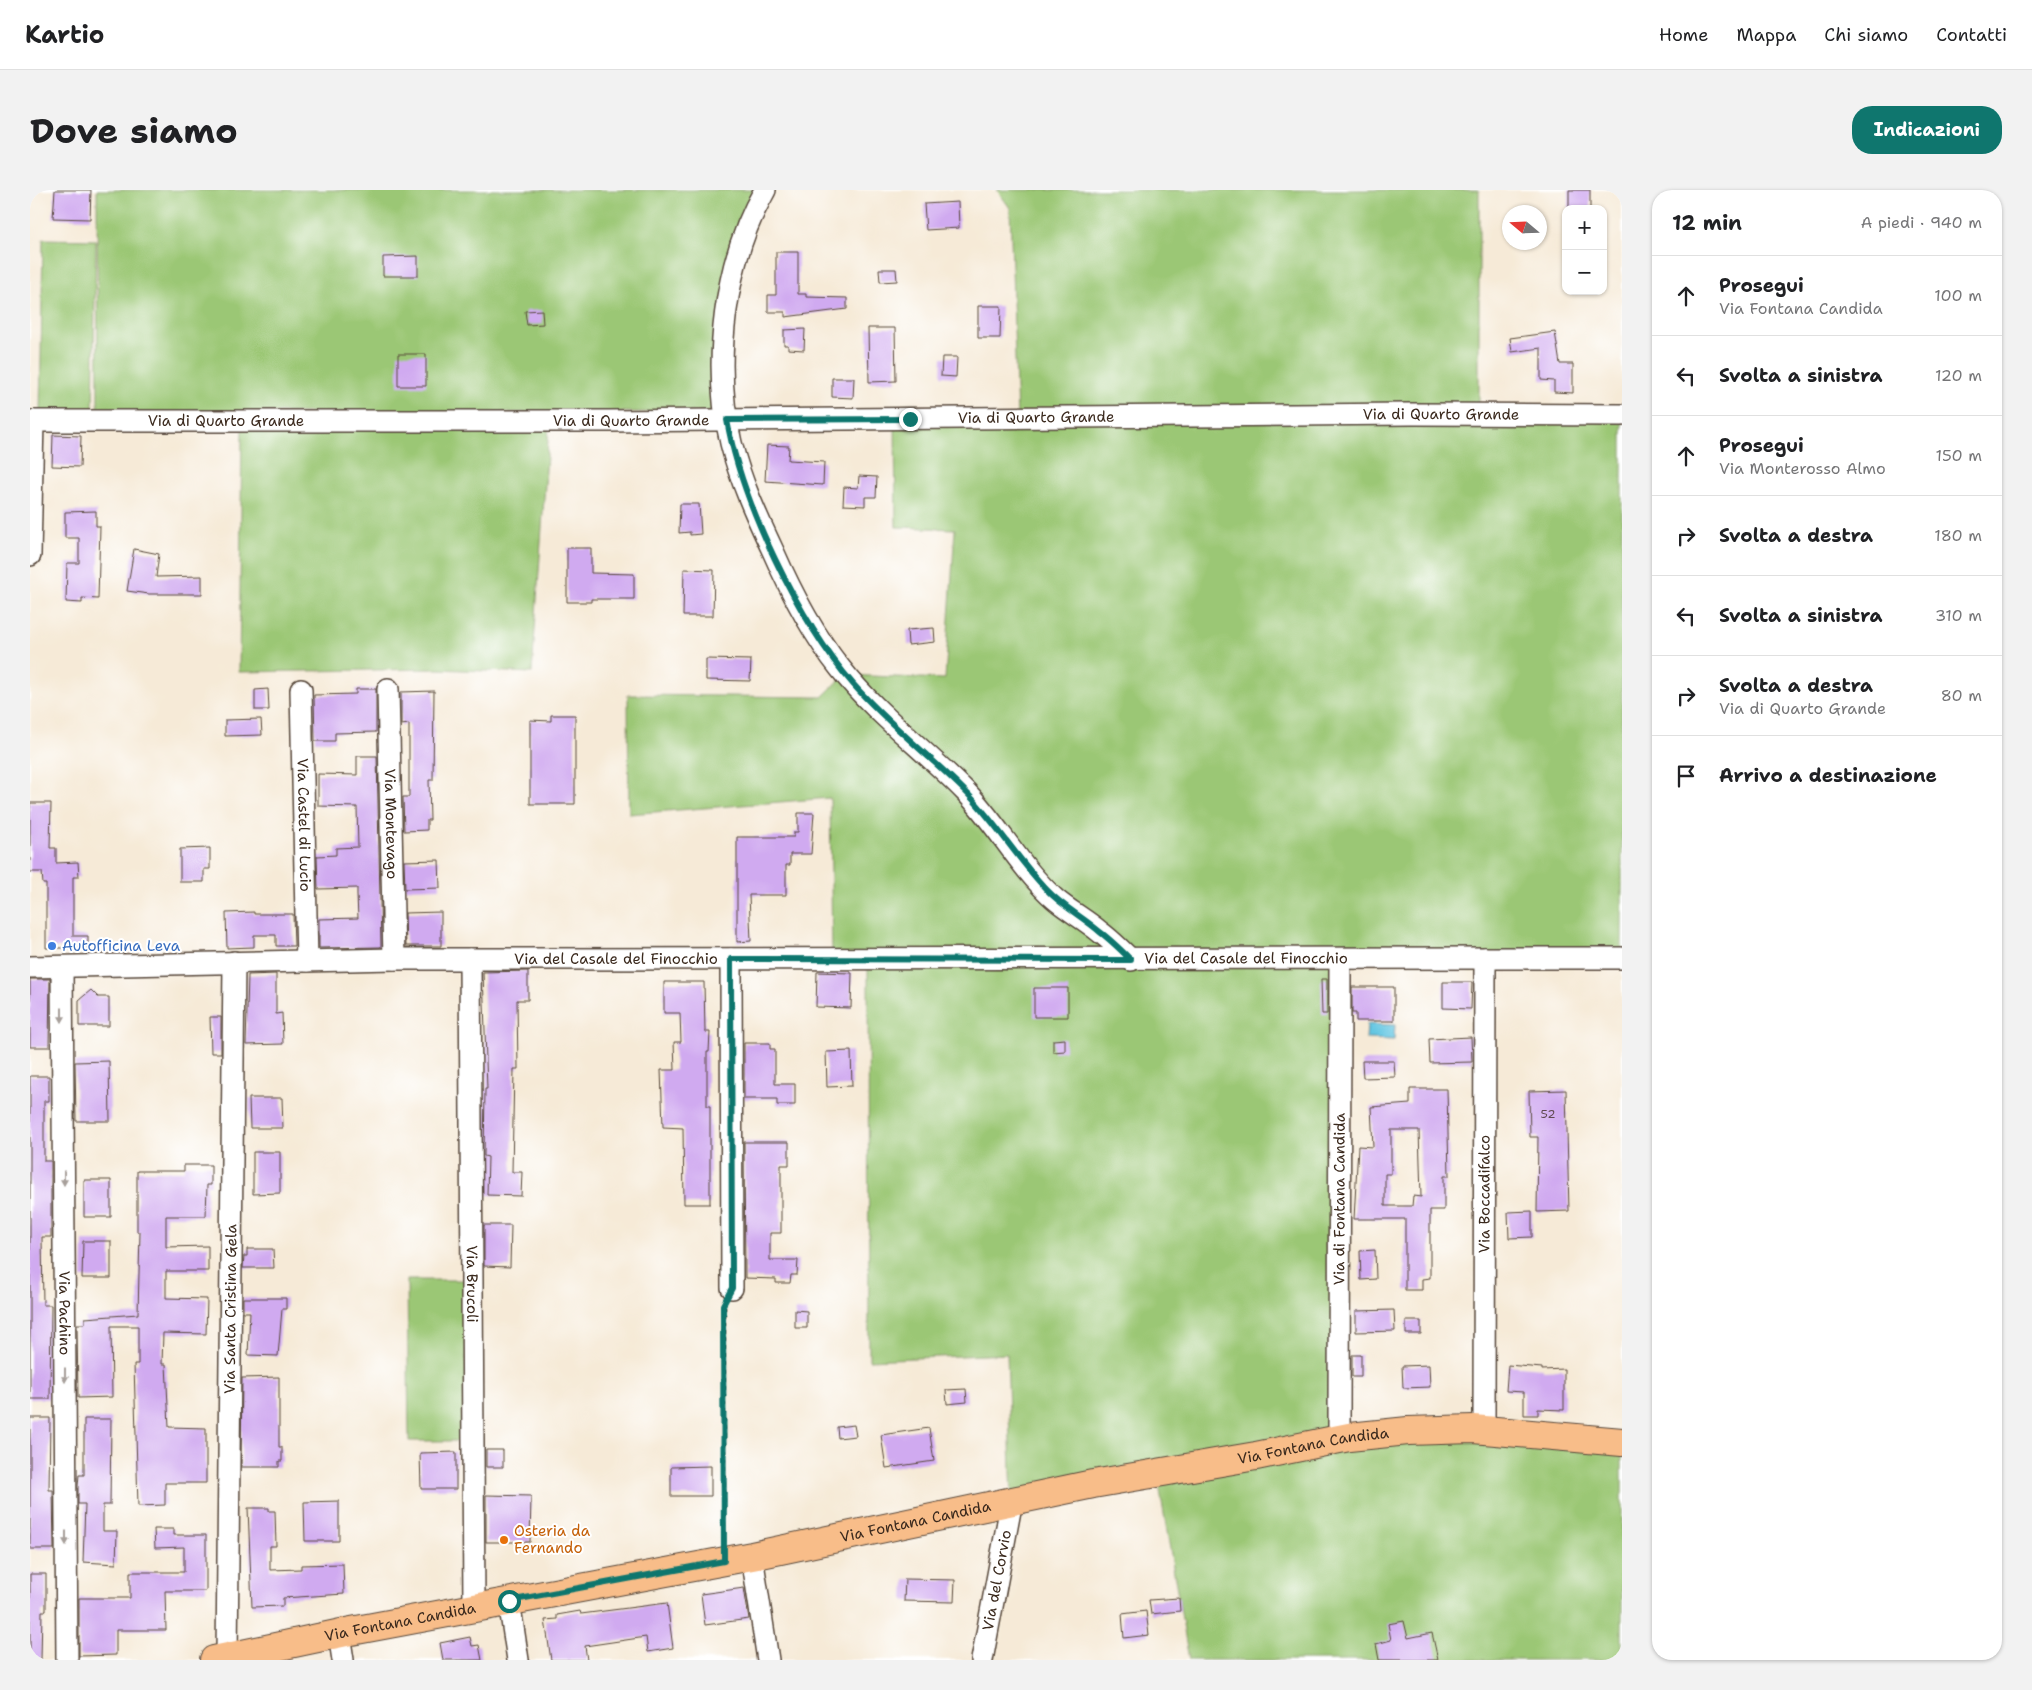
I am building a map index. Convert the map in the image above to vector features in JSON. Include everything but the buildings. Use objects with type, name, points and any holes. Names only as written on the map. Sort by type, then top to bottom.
[{"type":"main road","name":"Via Fontana Candida","points":[[220,1659],[509,1601],[752,1556],[1012,1500],[1339,1439],[1408,1431],[1484,1429],[1622,1442]]},
{"type":"street","points":[[764,190],[747,229],[727,305],[723,361],[727,420],[740,472],[770,546],[797,600],[831,657],[862,693],[971,797],[1045,889],[1101,932],[1131,960]]},
{"type":"street","name":"Via di Quarto Grande","points":[[32,421],[727,420],[1412,414],[1622,415]]},
{"type":"street","points":[[30,555],[32,421]]},
{"type":"street","name":"Via Montevago","points":[[388,689],[394,959]]},
{"type":"street","name":"Via Castel di Lucio","points":[[301,690],[307,961]]},
{"type":"street","name":"Via Boccadifalco","points":[[1484,1429],[1485,958]]},
{"type":"street","name":"Via del Casale del Finocchio","points":[[30,966],[62,967],[394,959],[1131,960],[1622,958]]},
{"type":"street","points":[[731,959],[732,1288]]},
{"type":"street","name":"Via di Fontana Candida","points":[[1339,1439],[1340,959]]},
{"type":"street","name":"Via Brucoli","points":[[470,960],[474,1608]]},
{"type":"street","name":"Via Santa Cristina Gela","points":[[220,1659],[234,962]]},
{"type":"street","name":"Via Pachino","points":[[62,967],[67,1660]]},
{"type":"street","name":"Via del Corvio","points":[[982,1660],[1012,1500]]},
{"type":"street","points":[[752,1556],[768,1660]]},
{"type":"street","points":[[509,1601],[518,1660]]},
{"type":"street","points":[[340,1634],[343,1660]]},
{"type":"path","points":[[724,1561],[723,1305],[732,1288]]},
{"type":"green space","points":[[97,190],[753,190],[715,412],[98,413]]},
{"type":"green space","points":[[997,190],[1479,190],[1479,415],[1622,415],[1622,958],[1340,959],[1339,1438],[1622,1442],[1622,1660],[1189,1660],[1157,1473],[1012,1500],[1007,1354],[869,1360],[868,960],[832,960],[830,798],[629,814],[628,695],[822,697],[845,675],[945,679],[955,529],[896,527],[895,419],[1017,418],[1010,208]]},
{"type":"green space","points":[[43,239],[96,240],[93,415],[40,414]]},
{"type":"green space","points":[[549,426],[532,673],[438,669],[239,672],[242,429]]},
{"type":"green space","points":[[407,1280],[466,1280],[466,1441],[409,1441]]},
{"type":"water","points":[[1367,1024],[1395,1025],[1394,1040],[1366,1039]]},
{"type":"place","name":"Autofficina Leva","points":[[52,946]]},
{"type":"place","name":"Osteria da Fernando","points":[[504,1540]]},
{"type":"route","points":[[509,1601],[724,1561],[723,1305],[732,1288],[731,959],[1131,960],[1101,932],[1045,889],[971,797],[862,693],[831,657],[794,596],[770,546],[749,496],[731,444],[727,420],[910,419]]}]
